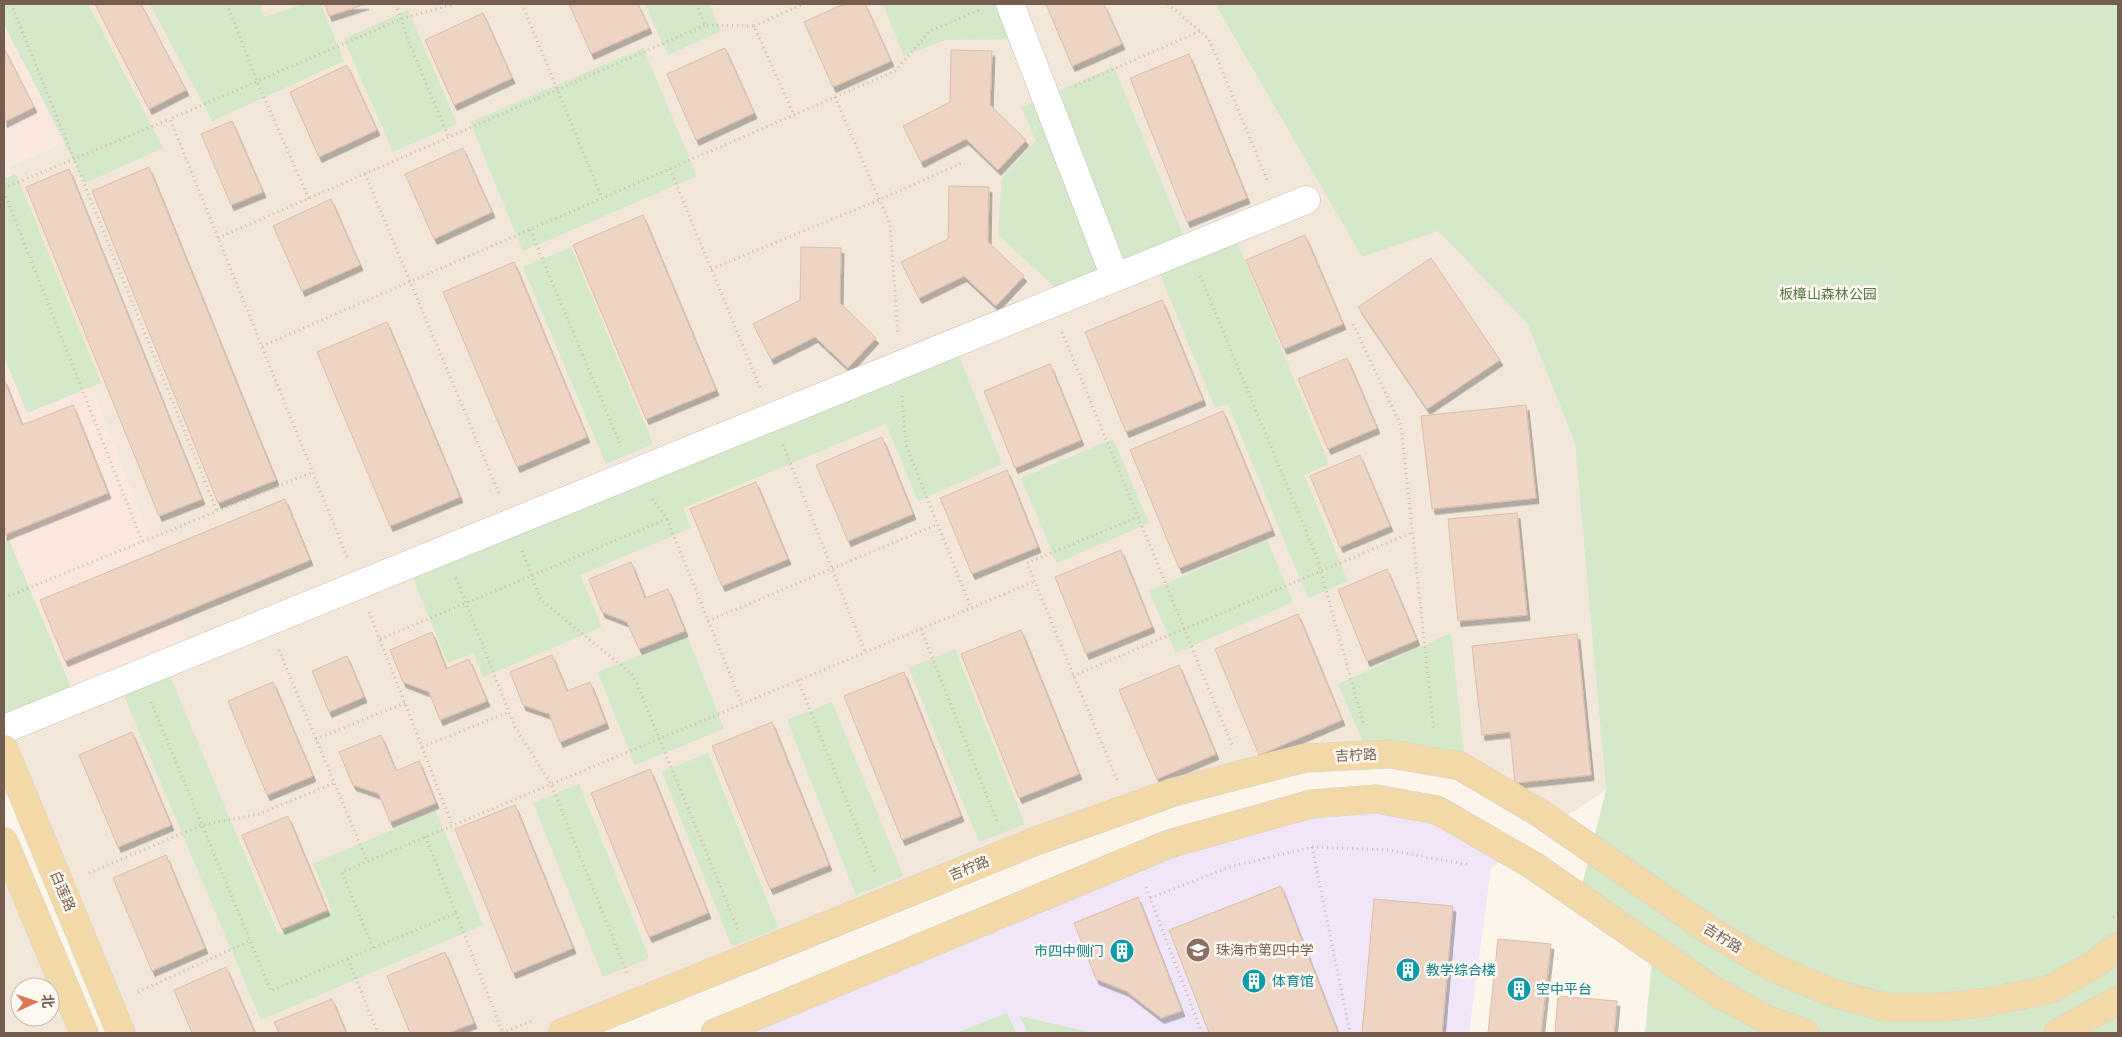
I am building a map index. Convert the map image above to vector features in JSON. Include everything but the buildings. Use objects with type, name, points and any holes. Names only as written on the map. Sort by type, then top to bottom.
[{"type":"main road","name":"白莲路","points":[[4,749],[121,1033]]},
{"type":"main road","name":"吉柠路","points":[[562,1033],[1036,841],[1174,792],[1305,758],[1391,754],[1460,766],[1538,812],[1712,932],[1774,968],[1833,993],[1884,1007],[1944,1007],[1971,1004],[2051,989],[2118,948]]},
{"type":"main road","points":[[714,1033],[1169,844],[1311,804],[1376,799],[1437,810],[1534,866],[1713,990],[1768,1020],[1805,1033]]},
{"type":"main road","points":[[4,842],[84,1033]]},
{"type":"main road","points":[[2058,1033],[2118,1000]]},
{"type":"lane","points":[[997,6],[1047,98],[1115,277]]},
{"type":"lane","points":[[4,729],[1306,200]]},
{"type":"path","points":[[11,4],[217,511]]},
{"type":"path","points":[[227,4],[257,81],[308,199]]},
{"type":"path","points":[[396,4],[449,138]]},
{"type":"path","points":[[4,188],[170,119],[401,19],[454,4]]},
{"type":"path","points":[[522,4],[602,198]]},
{"type":"path","points":[[696,4],[705,25]]},
{"type":"path","points":[[218,238],[558,91],[705,25],[754,26],[803,4]]},
{"type":"path","points":[[1168,4],[1209,38],[1280,210]]},
{"type":"path","points":[[262,346],[895,71],[930,31],[997,6]]},
{"type":"path","points":[[754,26],[794,115]]},
{"type":"path","points":[[1047,98],[1200,32]]},
{"type":"path","points":[[170,119],[380,639],[452,826]]},
{"type":"path","points":[[711,268],[879,200],[964,162]]},
{"type":"path","points":[[365,174],[511,523],[541,600],[633,675],[740,936]]},
{"type":"path","points":[[4,192],[142,541]]},
{"type":"path","points":[[1188,248],[1316,555],[1365,728]]},
{"type":"path","points":[[1050,304],[1232,746]]},
{"type":"path","points":[[1353,324],[1401,426],[1434,734]]},
{"type":"path","points":[[4,598],[313,472]]},
{"type":"path","points":[[1118,785],[1027,564],[1138,517]]},
{"type":"path","points":[[380,639],[667,519]]},
{"type":"path","points":[[708,621],[938,524]]},
{"type":"path","points":[[1073,676],[1411,533]]},
{"type":"path","points":[[445,550],[515,727],[551,784],[630,981]]},
{"type":"path","points":[[373,948],[342,872],[1035,581]]},
{"type":"path","points":[[268,622],[367,861]]},
{"type":"path","points":[[921,629],[1001,832]]},
{"type":"path","points":[[139,674],[271,991],[456,913]]},
{"type":"path","points":[[798,680],[878,880]]},
{"type":"path","points":[[316,738],[405,702]]},
{"type":"path","points":[[422,747],[509,712]]},
{"type":"path","points":[[89,873],[202,825],[259,814],[334,783]]},
{"type":"path","points":[[425,836],[504,1033]]},
{"type":"path","points":[[1202,1033],[1150,898],[1230,867],[1312,847],[1388,850],[1470,865]]},
{"type":"path","points":[[1312,847],[1350,1033]]},
{"type":"path","points":[[2112,918],[2118,913]]},
{"type":"path","points":[[138,992],[250,941]]},
{"type":"path","points":[[348,959],[378,1033]]},
{"type":"shaded area","points":[[4,4],[102,125],[7,167],[193,651],[4,728]]},
{"type":"shaded area","points":[[54,4],[1215,4],[1362,257],[1438,230],[1527,323],[1575,443],[1606,790],[1556,823],[1459,765],[1391,753],[1174,791],[561,1033],[122,1033],[4,729],[193,653],[8,167],[102,125]]},
{"type":"shaded area","name":"珠海市第四中学","points":[[1376,801],[1510,853],[1491,868],[1469,1033],[718,1033],[1170,844]]},
{"type":"shaded area","points":[[4,843],[84,1033],[4,1033]]},
{"type":"green space","points":[[4,4],[88,4],[163,148],[85,183],[4,24]]},
{"type":"green space","points":[[150,4],[260,4],[264,17],[304,4],[321,4],[344,61],[212,121]]},
{"type":"green space","points":[[645,4],[709,4],[721,31],[668,55]]},
{"type":"green space","points":[[883,4],[1000,4],[1014,39],[945,40],[904,56]]},
{"type":"green space","name":"板樟山森林公园","points":[[1215,4],[2118,4],[2118,1033],[1645,1033],[1653,949],[1579,897],[1606,790],[1575,443],[1527,323],[1438,231],[1362,257]]},
{"type":"green space","points":[[408,10],[457,124],[393,152],[344,39]]},
{"type":"green space","points":[[643,48],[697,176],[523,251],[470,122]]},
{"type":"green space","points":[[1114,67],[1185,239],[1059,291],[998,235],[1002,178],[1036,140],[1021,107]]},
{"type":"green space","points":[[16,174],[101,383],[27,413],[4,356],[4,179]]},
{"type":"green space","points":[[1234,234],[1329,464],[1304,475],[1348,581],[1308,598],[1228,404],[1215,408],[1157,267]]},
{"type":"green space","points":[[571,247],[653,444],[606,464],[523,267]]},
{"type":"green space","points":[[958,354],[1002,464],[918,501],[886,424],[683,508],[691,528],[580,575],[602,627],[483,677],[474,653],[448,663],[412,576]]},
{"type":"green space","points":[[1113,439],[1149,523],[1057,563],[1021,478]]},
{"type":"green space","points":[[9,540],[73,692],[4,718],[4,542]]},
{"type":"green space","points":[[1267,540],[1293,602],[1176,653],[1149,591]]},
{"type":"green space","points":[[1451,633],[1464,756],[1365,746],[1338,684]]},
{"type":"green space","points":[[687,636],[724,729],[635,765],[598,672]]},
{"type":"green space","points":[[955,649],[1025,824],[979,842],[909,668]]},
{"type":"green space","points":[[168,671],[278,934],[332,911],[313,864],[436,811],[483,925],[261,1020],[122,691]]},
{"type":"green space","points":[[832,702],[903,876],[856,895],[787,720]]},
{"type":"green space","points":[[708,753],[778,928],[732,947],[662,772]]},
{"type":"green space","points":[[579,784],[649,958],[603,977],[533,803]]},
{"type":"green space","points":[[1007,1013],[1016,1033],[956,1033]]},
{"type":"green space","points":[[1020,1016],[1093,1033],[1028,1033]]},
{"type":"place","name":"珠海市第四中学","points":[[1198,950]]},
{"type":"place","name":"市四中侧门","points":[[1122,951]]},
{"type":"place","name":"教学综合楼","points":[[1408,970]]},
{"type":"place","name":"体育馆","points":[[1254,981]]},
{"type":"place","name":"空中平台","points":[[1519,989]]}]
